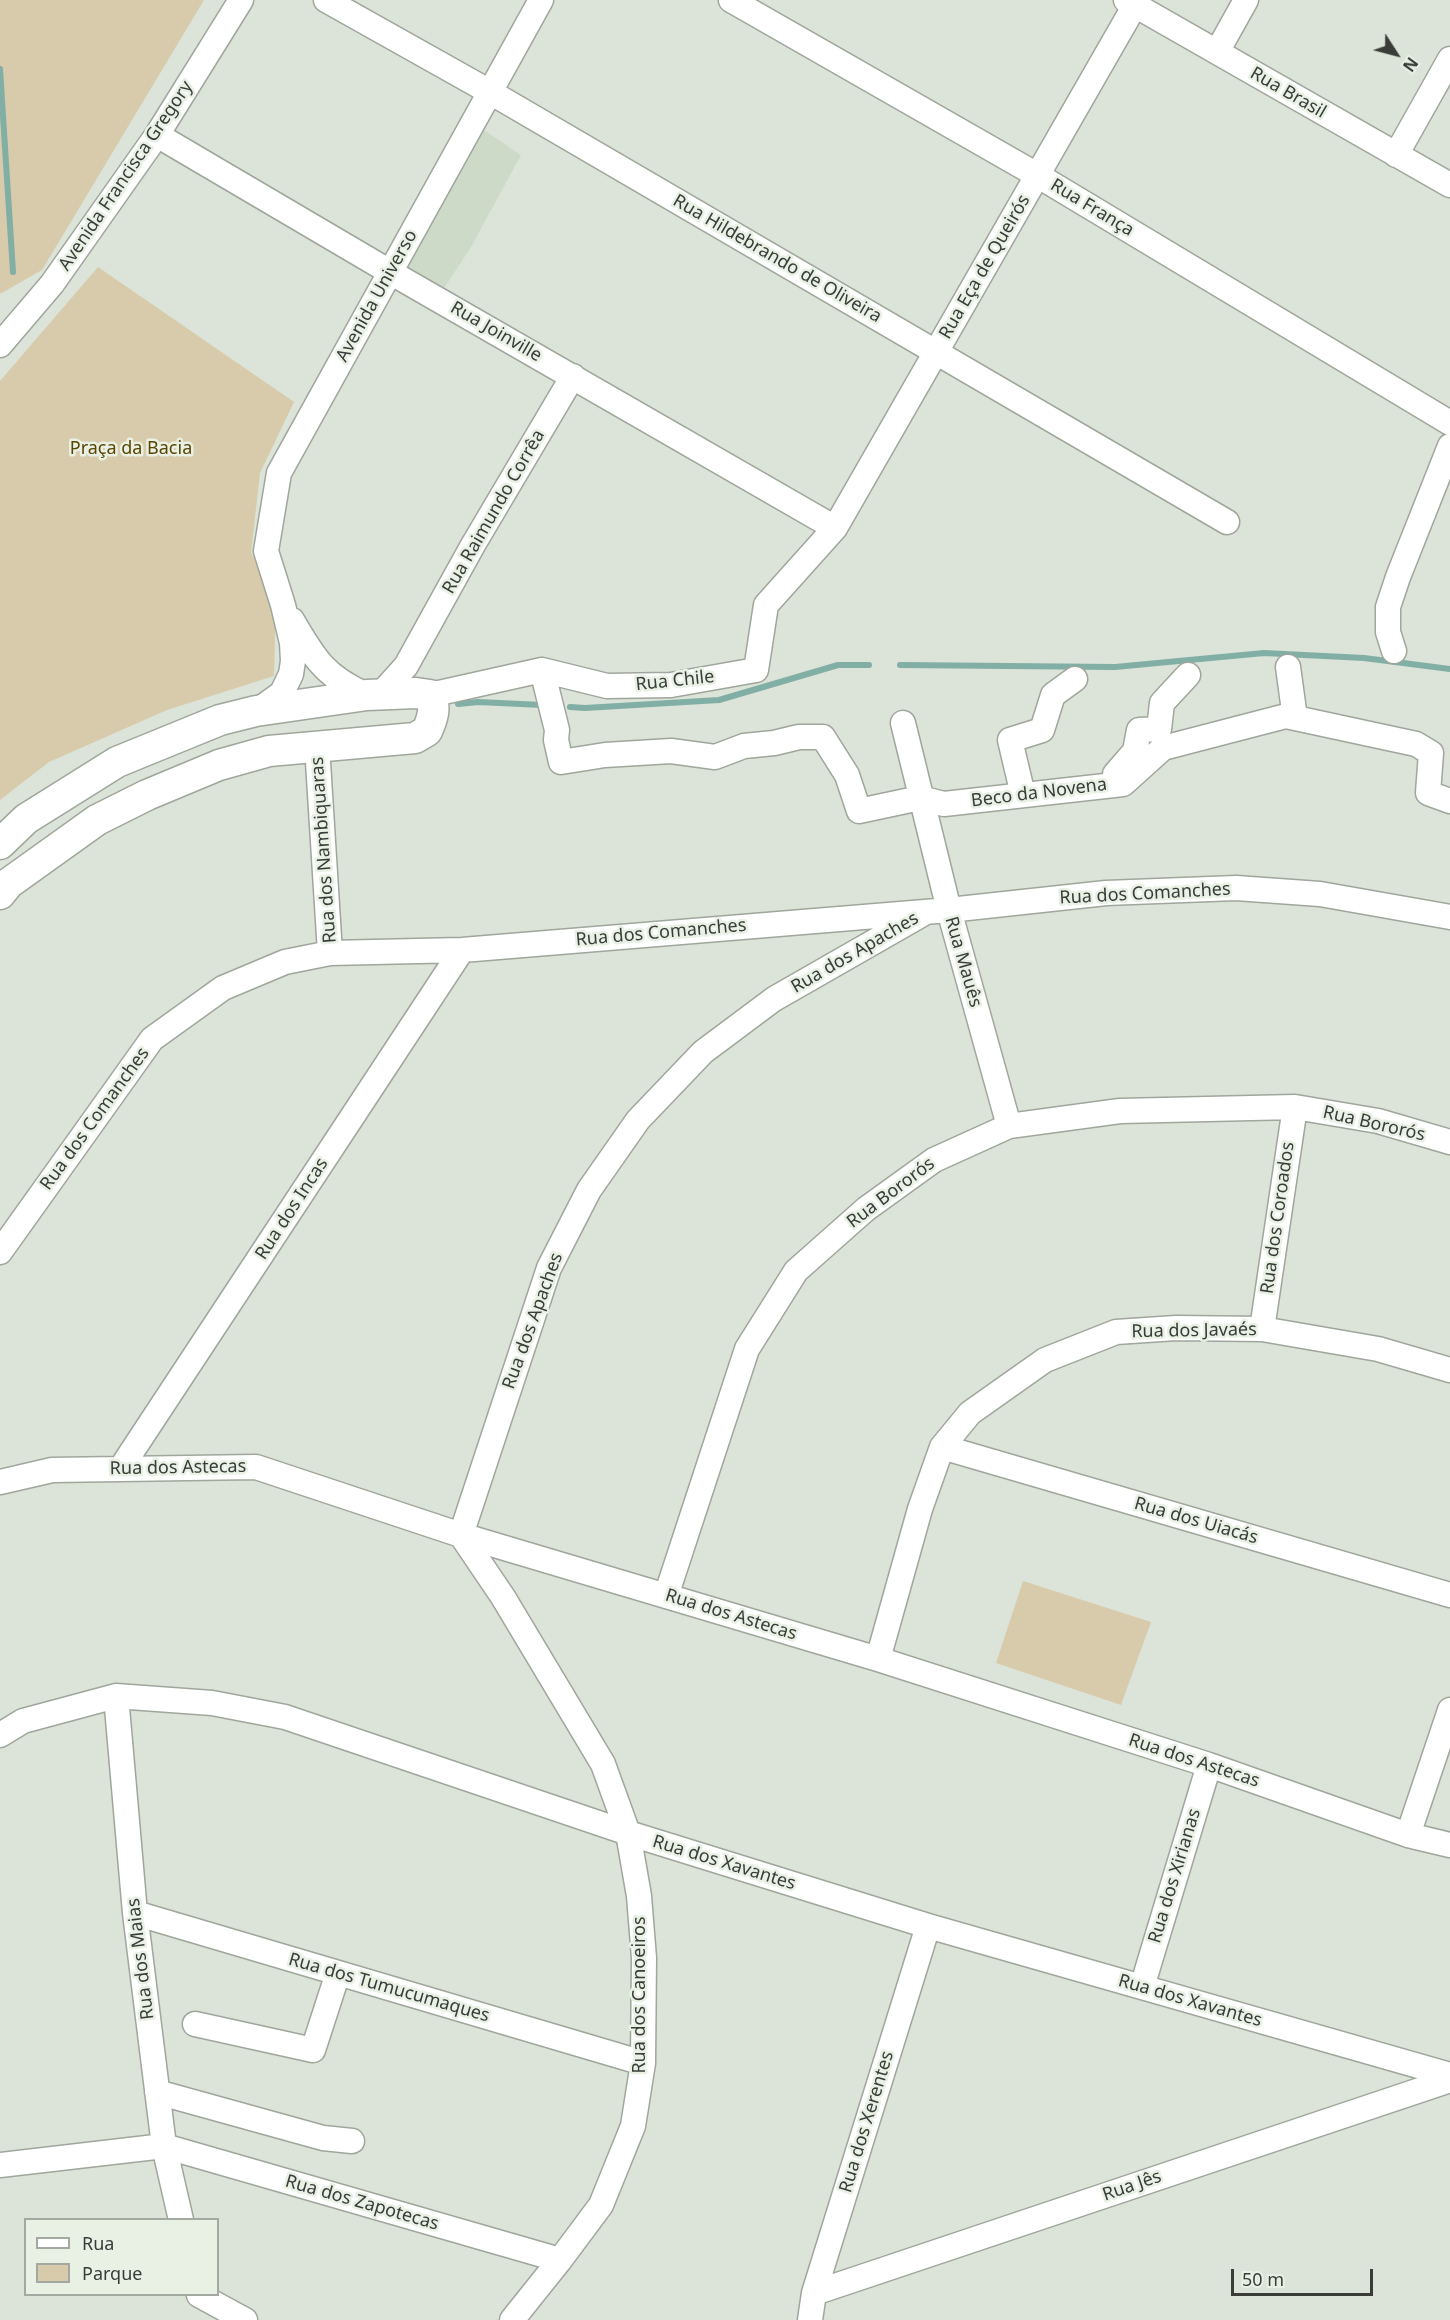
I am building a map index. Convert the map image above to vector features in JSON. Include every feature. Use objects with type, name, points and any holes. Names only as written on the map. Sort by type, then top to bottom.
[{"type":"main road","points":[[0,844],[26,819],[117,762],[220,720],[256,711],[373,696],[423,694],[434,701],[431,722],[427,731],[415,738],[269,751],[219,765],[147,795],[97,820],[9,882],[0,894]]},
{"type":"street","name":"Avenida Francisca Gregory","points":[[0,345],[52,284],[158,135],[241,0]]},
{"type":"street","name":"Rua Hildebrando de Oliveira","points":[[326,0],[490,92],[1227,522]]},
{"type":"street","name":"Avenida Universo","points":[[283,605],[266,551],[279,473],[541,0]]},
{"type":"street","name":"Rua França","points":[[731,0],[1037,175],[1450,423]]},
{"type":"street","points":[[1217,52],[1246,0]]},
{"type":"street","name":"Rua Eça de Queirós","points":[[835,528],[1037,175],[1131,3]]},
{"type":"street","name":"Rua Brasil","points":[[1131,3],[1450,185]]},
{"type":"street","points":[[1396,155],[1450,59]]},
{"type":"street","name":"Rua Joinville","points":[[158,135],[390,272],[835,528]]},
{"type":"street","name":"Rua Raimundo Corrêa","points":[[373,696],[406,666],[472,545],[573,376]]},
{"type":"street","points":[[1394,651],[1388,632],[1388,607],[1450,446]]},
{"type":"street","name":"Rua Chile","points":[[423,694],[542,670],[607,686],[671,685],[756,670],[766,605],[835,528]]},
{"type":"street","points":[[283,605],[309,649],[332,677],[348,687],[373,696]]},
{"type":"street","points":[[256,711],[282,693],[291,674],[292,643],[283,605]]},
{"type":"street","name":"Rua Raimundo Corrêa","points":[[416,649],[423,694]]},
{"type":"street","points":[[1288,667],[1295,718]]},
{"type":"street","points":[[542,670],[557,730],[556,740],[561,762],[605,755],[671,751],[715,757],[744,746],[799,737],[823,737],[847,775],[859,811],[920,798]]},
{"type":"street","points":[[1105,785],[1135,751],[1139,730],[1159,729],[1162,703],[1188,675]]},
{"type":"street","points":[[1023,795],[1010,740],[1042,730],[1053,695],[1075,679]]},
{"type":"street","name":"Beco da Novena","points":[[920,798],[944,804],[1123,784],[1163,748],[1286,716],[1416,744],[1431,753],[1428,793],[1450,801]]},
{"type":"street","name":"Rua Mauês","points":[[903,723],[920,798],[937,911],[1009,1126]]},
{"type":"street","name":"Rua dos Nambiquaras","points":[[317,746],[330,953]]},
{"type":"street","name":"Rua dos Comanches","points":[[0,1252],[152,1039],[223,988],[285,962],[330,953],[462,950],[937,911],[1107,893],[1236,888],[1320,894],[1450,917]]},
{"type":"street","name":"Rua dos Apaches","points":[[461,1535],[549,1268],[589,1191],[638,1120],[703,1052],[774,999],[937,911]]},
{"type":"street","name":"Rua dos Incas","points":[[121,1468],[462,950]]},
{"type":"street","name":"Rua Bororós","points":[[666,1596],[747,1349],[796,1272],[866,1209],[934,1160],[1009,1126],[1120,1111],[1294,1107],[1378,1121],[1450,1142]]},
{"type":"street","name":"Rua dos Coroados","points":[[1262,1329],[1294,1107]]},
{"type":"street","name":"Rua dos Javaés","points":[[878,1659],[920,1509],[942,1447],[970,1413],[1045,1360],[1116,1332],[1176,1328],[1262,1329],[1378,1349],[1450,1370]]},
{"type":"street","name":"Rua dos Uiacás","points":[[942,1447],[1450,1595]]},
{"type":"street","name":"Rua dos Astecas","points":[[0,1482],[52,1470],[256,1467],[461,1535],[878,1659],[1209,1765],[1408,1834],[1450,1845]]},
{"type":"street","name":"Rua dos Canoeiros","points":[[461,1535],[503,1598],[603,1764],[628,1833],[639,1896],[644,1958],[643,2063],[633,2126],[601,2205],[512,2320]]},
{"type":"street","name":"Rua dos Xavantes","points":[[0,1735],[23,1721],[116,1696],[212,1703],[285,1717],[628,1833],[928,1926],[1450,2075]]},
{"type":"street","name":"Rua dos Maias","points":[[116,1696],[135,1913],[157,2092],[164,2146],[181,2218]]},
{"type":"street","points":[[1408,1834],[1450,1710]]},
{"type":"street","name":"Rua dos Xirianas","points":[[1142,1987],[1209,1765]]},
{"type":"street","name":"Rua dos Tumucumaques","points":[[135,1913],[643,2063]]},
{"type":"street","name":"Rua dos Xerentes","points":[[810,2320],[814,2293],[928,1926]]},
{"type":"street","points":[[195,2024],[313,2050],[338,1973]]},
{"type":"street","name":"Rua Jês","points":[[814,2293],[1450,2080]]},
{"type":"street","points":[[157,2092],[323,2138],[352,2141]]},
{"type":"street","points":[[0,2165],[164,2146]]},
{"type":"street","name":"Rua dos Zapotecas","points":[[164,2146],[560,2260]]},
{"type":"street","points":[[199,2296],[207,2320]]},
{"type":"street","points":[[201,2296],[245,2320]]},
{"type":"shaded area","points":[[484,130],[521,155],[471,247],[444,288],[405,265]]},
{"type":"green space","points":[[0,0],[204,0],[42,270],[0,294]]},
{"type":"green space","name":"Praça da Bacia","points":[[98,267],[294,402],[260,473],[251,553],[276,596],[274,676],[167,710],[49,762],[0,800],[0,381]]},
{"type":"green space","points":[[1023,1581],[1151,1622],[1121,1705],[996,1663]]},
{"type":"waterway","points":[[0,69],[13,272]]},
{"type":"waterway","points":[[900,665],[1115,667],[1264,653],[1364,658],[1450,669]]},
{"type":"waterway","points":[[570,707],[719,700],[838,665],[869,665]]},
{"type":"waterway","points":[[458,704],[478,702],[542,705]]}]
